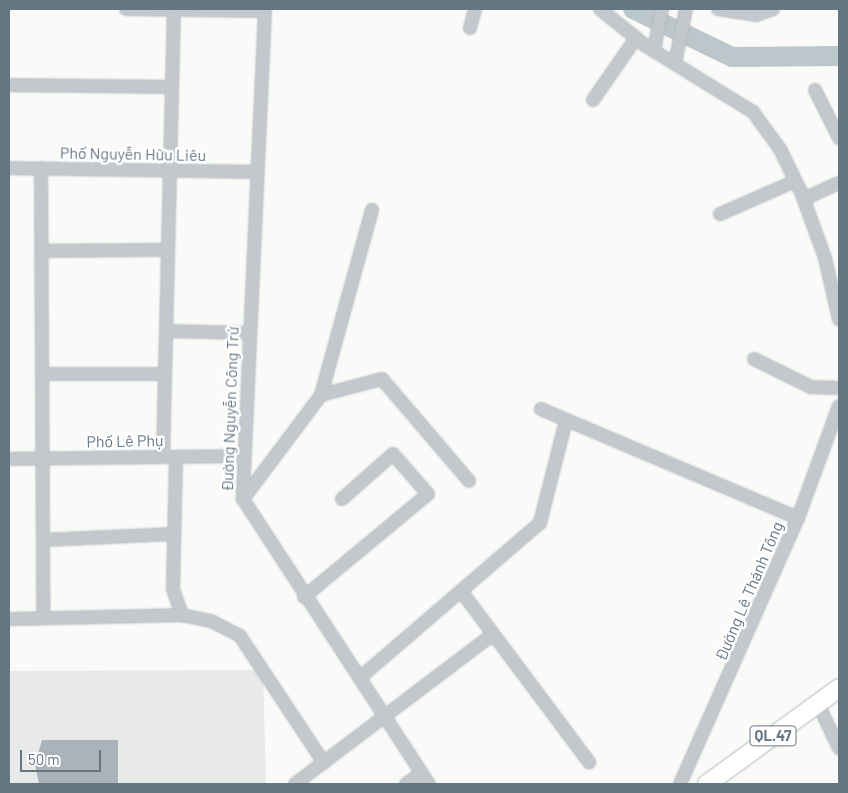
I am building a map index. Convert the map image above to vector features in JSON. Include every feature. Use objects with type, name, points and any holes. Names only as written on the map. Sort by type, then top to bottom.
[{"type":"highway","name":"QL.47","points":[[707,784],[839,688]]},
{"type":"street","points":[[126,9],[265,10]]},
{"type":"street","points":[[470,28],[475,9]]},
{"type":"street","points":[[600,9],[636,38],[753,112],[780,149],[804,200],[839,320]]},
{"type":"street","points":[[654,50],[662,9]]},
{"type":"street","points":[[675,64],[686,9]]},
{"type":"street","points":[[718,9],[756,15],[773,9]]},
{"type":"street","points":[[162,457],[174,10]]},
{"type":"street","name":"Đường Nguyễn Công Trứ","points":[[265,10],[242,456],[243,499],[304,597],[362,676],[426,779]]},
{"type":"street","points":[[593,100],[636,38]]},
{"type":"street","points":[[9,85],[172,87]]},
{"type":"street","points":[[816,90],[839,138]]},
{"type":"street","name":"Phố Nguyễn Hữu Liêu","points":[[9,168],[257,172]]},
{"type":"street","points":[[41,168],[44,458],[43,618]]},
{"type":"street","points":[[720,214],[795,181]]},
{"type":"street","points":[[804,200],[839,183]]},
{"type":"street","points":[[243,499],[321,395],[372,210]]},
{"type":"street","points":[[42,251],[168,250]]},
{"type":"street","points":[[166,331],[249,334]]},
{"type":"street","points":[[754,359],[811,388],[839,388]]},
{"type":"street","points":[[43,374],[165,374]]},
{"type":"street","points":[[321,395],[382,379],[469,481]]},
{"type":"street","name":"Đường Lê Thánh Tông","points":[[680,784],[798,518],[839,406]]},
{"type":"street","points":[[541,409],[798,518]]},
{"type":"street","points":[[362,676],[540,523],[566,420]]},
{"type":"street","points":[[304,597],[428,494],[394,454],[342,499]]},
{"type":"street","name":"Phố Lê Phụ","points":[[9,459],[242,456]]},
{"type":"street","points":[[176,457],[173,589],[182,615]]},
{"type":"street","points":[[44,540],[174,534]]},
{"type":"street","points":[[461,591],[589,762]]},
{"type":"street","points":[[9,619],[182,615],[211,621],[240,636],[324,762]]},
{"type":"street","points":[[295,784],[387,717],[493,634]]},
{"type":"street","points":[[818,704],[839,748]]},
{"type":"street","points":[[406,784],[426,779]]},
{"type":"shaded area","points":[[263,670],[266,784],[9,784],[9,671]]},
{"type":"building","points":[[42,740],[118,740],[118,784],[39,784],[35,764]]},
{"type":"waterway","points":[[633,9],[732,57],[839,56]]}]
